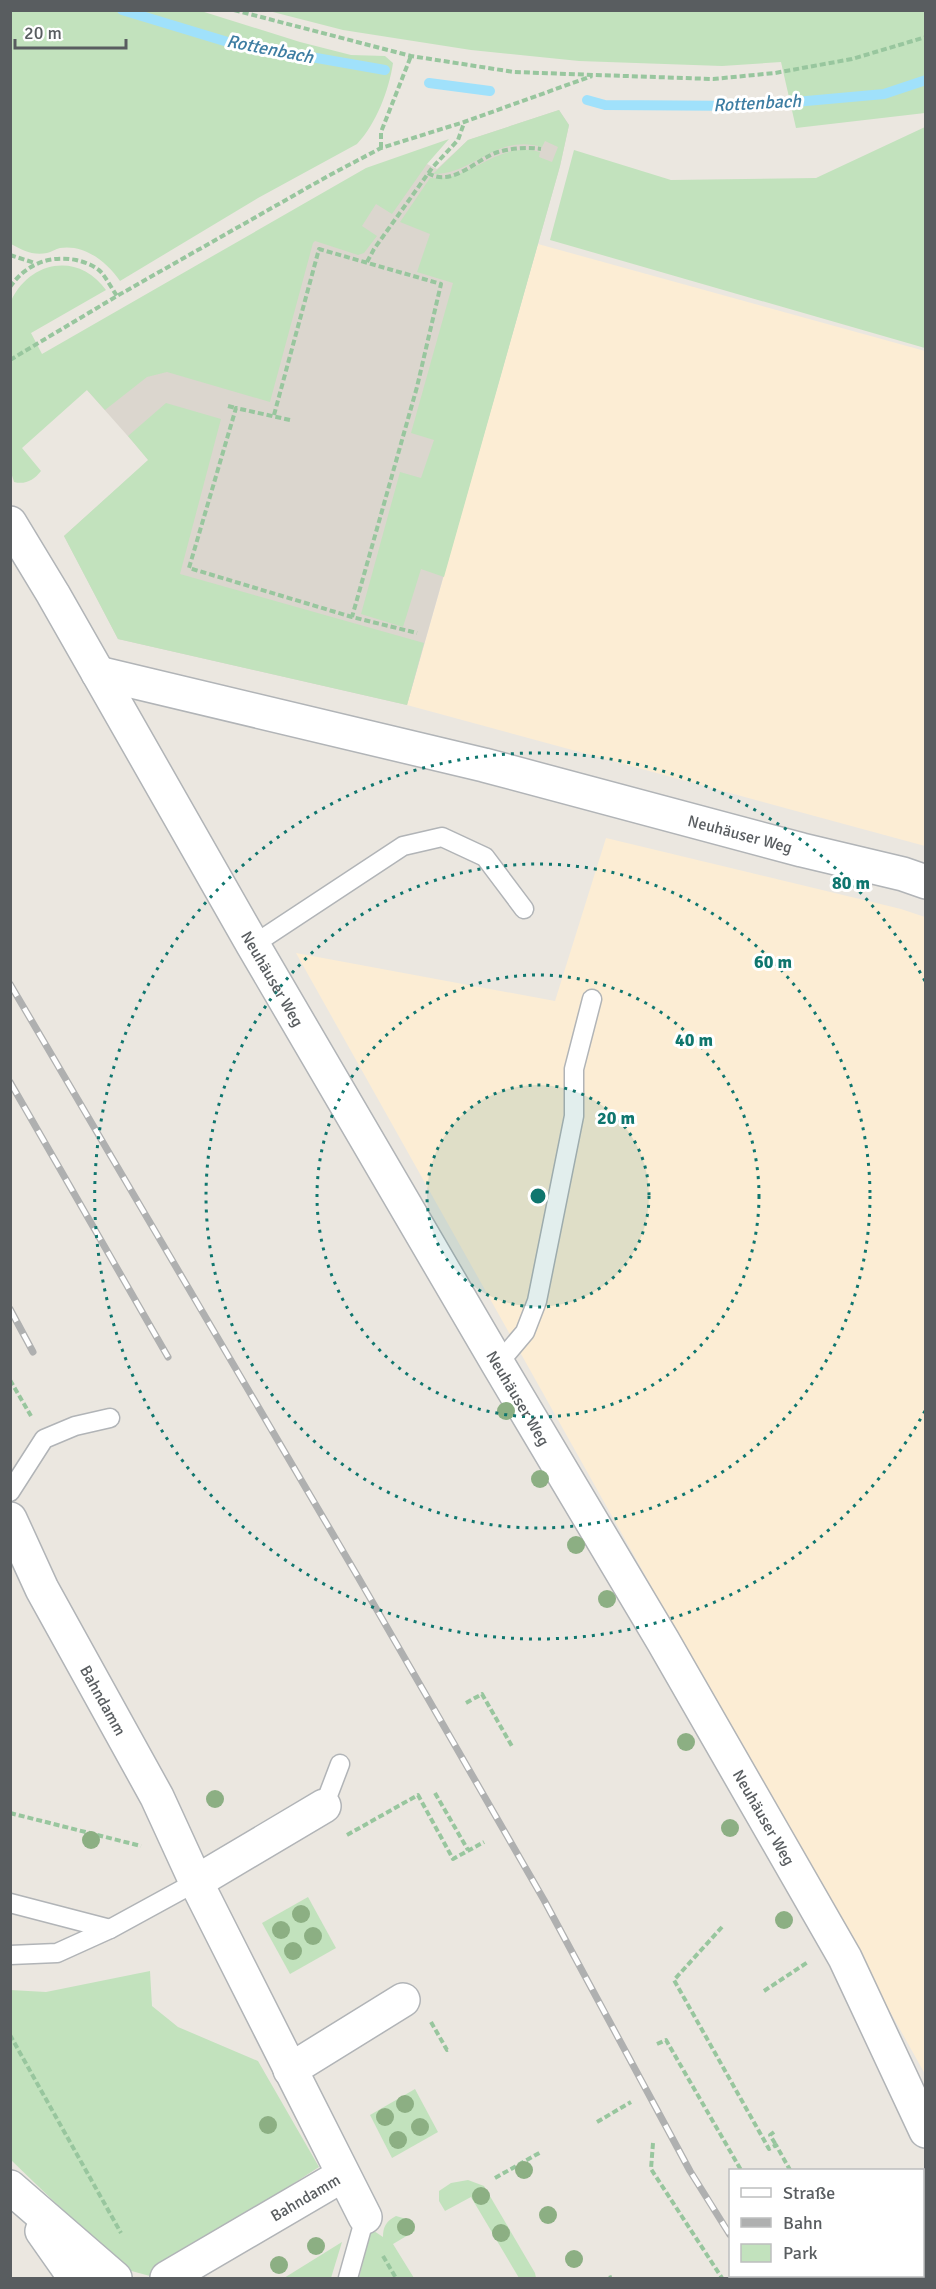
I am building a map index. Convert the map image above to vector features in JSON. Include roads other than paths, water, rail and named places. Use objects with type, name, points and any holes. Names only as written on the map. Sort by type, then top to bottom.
[{"type":"street","name":"Neuhäuser Weg","points":[[10,522],[253,945],[663,1641],[836,1943],[926,2131]]},
{"type":"street","name":"Neuhäuser Weg","points":[[98,673],[484,765],[802,850],[903,873],[926,882]]},
{"type":"street","name":"Bahndamm","points":[[10,1520],[42,1589],[158,1797],[190,1869],[343,2175],[167,2278]]},
{"type":"street","points":[[190,1869],[324,1806]]},
{"type":"street","points":[[290,2070],[415,2007]]},
{"type":"street","points":[[343,2175],[364,2217]]},
{"type":"street","points":[[12,2188],[75,2278]]},
{"type":"street","points":[[12,2188],[115,2278]]},
{"type":"lane","points":[[253,945],[403,846],[442,837],[485,857],[524,909]]},
{"type":"lane","points":[[498,1364],[525,1332],[537,1301],[574,1116],[574,1069],[592,999]]},
{"type":"lane","points":[[10,1492],[44,1439],[75,1426],[110,1418]]},
{"type":"lane","points":[[324,1806],[340,1764]]},
{"type":"lane","points":[[10,1955],[57,1953],[110,1929],[190,1869]]},
{"type":"lane","points":[[10,1903],[110,1929]]},
{"type":"lane","points":[[348,2278],[364,2217]]},
{"type":"waterway","name":"Rottenbach","points":[[122,10],[231,43],[385,70]]},
{"type":"waterway","name":"Rottenbach","points":[[587,100],[605,105],[752,106],[884,94],[926,80]]},
{"type":"waterway","name":"Rottenbach","points":[[429,83],[490,91]]},
{"type":"railway","points":[[10,984],[358,1577],[544,1900],[690,2171],[729,2233]]},
{"type":"railway","points":[[10,1082],[168,1357]]},
{"type":"railway","points":[[10,1309],[33,1352]]}]
